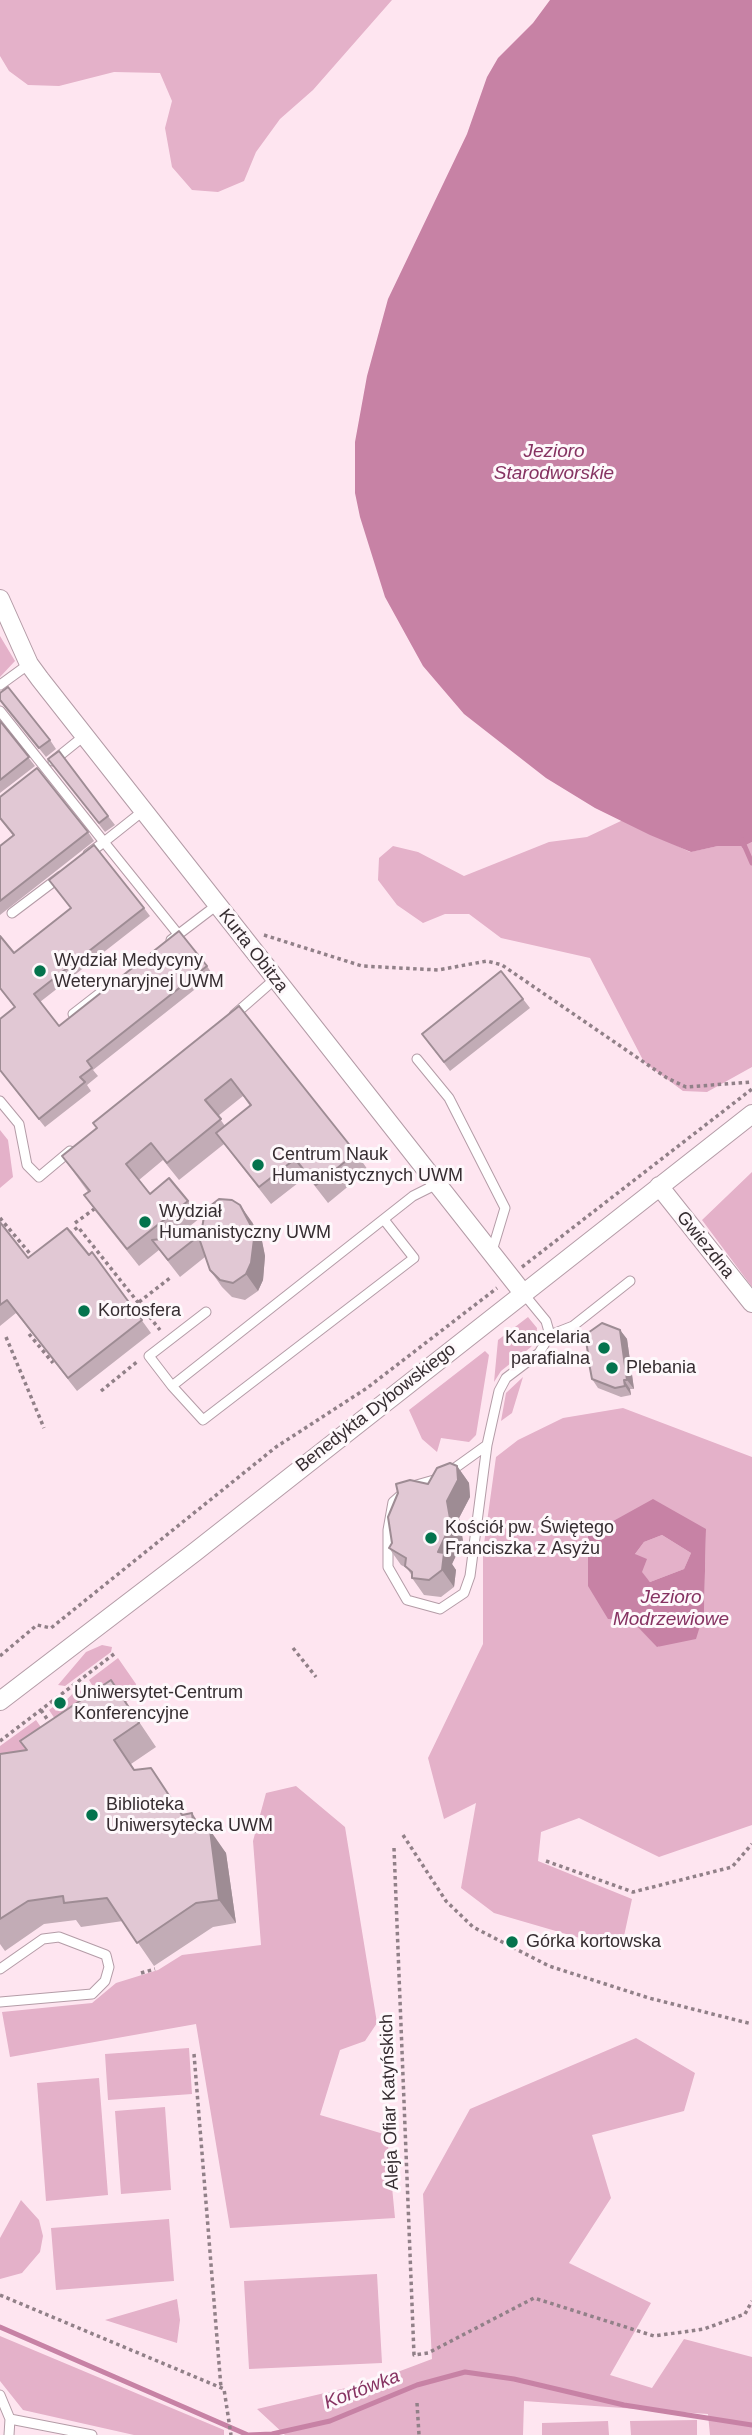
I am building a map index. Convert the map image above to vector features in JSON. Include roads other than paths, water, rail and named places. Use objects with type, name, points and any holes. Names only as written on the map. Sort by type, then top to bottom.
[{"type":"street","name":"Kurta Obitza","points":[[0,599],[6,624],[29,664],[523,1293]]},
{"type":"street","name":"Benedykta Dybowskiego","points":[[0,1701],[195,1552],[752,1114]]},
{"type":"street","name":"Gwiezdna","points":[[659,1186],[752,1303]]},
{"type":"lane","points":[[0,685],[29,664]]},
{"type":"lane","points":[[0,711],[178,934]]},
{"type":"lane","points":[[35,774],[84,736]]},
{"type":"lane","points":[[83,858],[143,811]]},
{"type":"lane","points":[[12,914],[73,866]]},
{"type":"lane","points":[[157,950],[217,905]]},
{"type":"lane","points":[[226,1022],[275,979]]},
{"type":"lane","points":[[73,1014],[115,982]]},
{"type":"lane","points":[[417,1059],[449,1098],[505,1208],[492,1253]]},
{"type":"lane","points":[[0,1101],[19,1124],[27,1165],[39,1177],[80,1143]]},
{"type":"lane","points":[[172,1386],[385,1221],[413,1196],[437,1184]]},
{"type":"lane","points":[[206,1312],[149,1356],[203,1420],[414,1258],[385,1221]]},
{"type":"lane","points":[[487,1445],[441,1478],[408,1488],[393,1502],[388,1530],[388,1567],[407,1600],[440,1609],[464,1593],[470,1576],[487,1445],[499,1391],[506,1378],[539,1353],[550,1335],[573,1326],[630,1281]]},
{"type":"lane","points":[[523,1293],[546,1321],[550,1335]]},
{"type":"lane","points":[[0,1969],[43,1939],[59,1937],[106,1955],[109,1967],[105,1981],[92,1994],[0,2003]]},
{"type":"lane","points":[[0,2395],[10,2419],[9,2435]]},
{"type":"lane","points":[[10,2419],[92,2435]]},
{"type":"water","name":"Jezioro Starodworskie","points":[[550,0],[752,0],[752,842],[744,846],[718,846],[691,852],[650,835],[595,808],[546,778],[464,714],[423,666],[385,597],[360,517],[355,493],[355,442],[367,376],[388,299],[467,134],[487,77],[498,58],[533,23]]},
{"type":"water","name":"Jezioro Modrzewiowe","points":[[653,1499],[706,1529],[704,1613],[696,1639],[657,1647],[631,1620],[608,1619],[588,1586],[588,1535]],"holes":[[[662,1535],[691,1553],[684,1569],[650,1582],[642,1572],[647,1559],[635,1554],[644,1542]]]},
{"type":"waterway","points":[[744,846],[742,840],[752,863]]},
{"type":"waterway","name":"Kortówka","points":[[0,2327],[248,2435],[272,2434],[330,2421],[417,2385],[465,2372],[514,2379],[624,2405],[752,2425]]},
{"type":"place","name":"Wydział Medycyny Weterynaryjnej UWM","points":[[40,971]]},
{"type":"place","name":"Centrum Nauk Humanistycznych UWM","points":[[258,1165]]},
{"type":"place","name":"Wydział Humanistyczny UWM","points":[[145,1222]]},
{"type":"place","name":"Kortosfera","points":[[84,1311]]},
{"type":"place","name":"Kancelaria parafialna","points":[[604,1348]]},
{"type":"place","name":"Plebania","points":[[612,1368]]},
{"type":"place","name":"Kościół pw. Świętego Franciszka z Asyżu","points":[[431,1538]]},
{"type":"place","name":"Uniwersytet-Centrum Konferencyjne","points":[[60,1703]]},
{"type":"place","name":"Biblioteka Uniwersytecka UWM","points":[[92,1815]]},
{"type":"place","name":"Górka kortowska","points":[[512,1942]]}]
